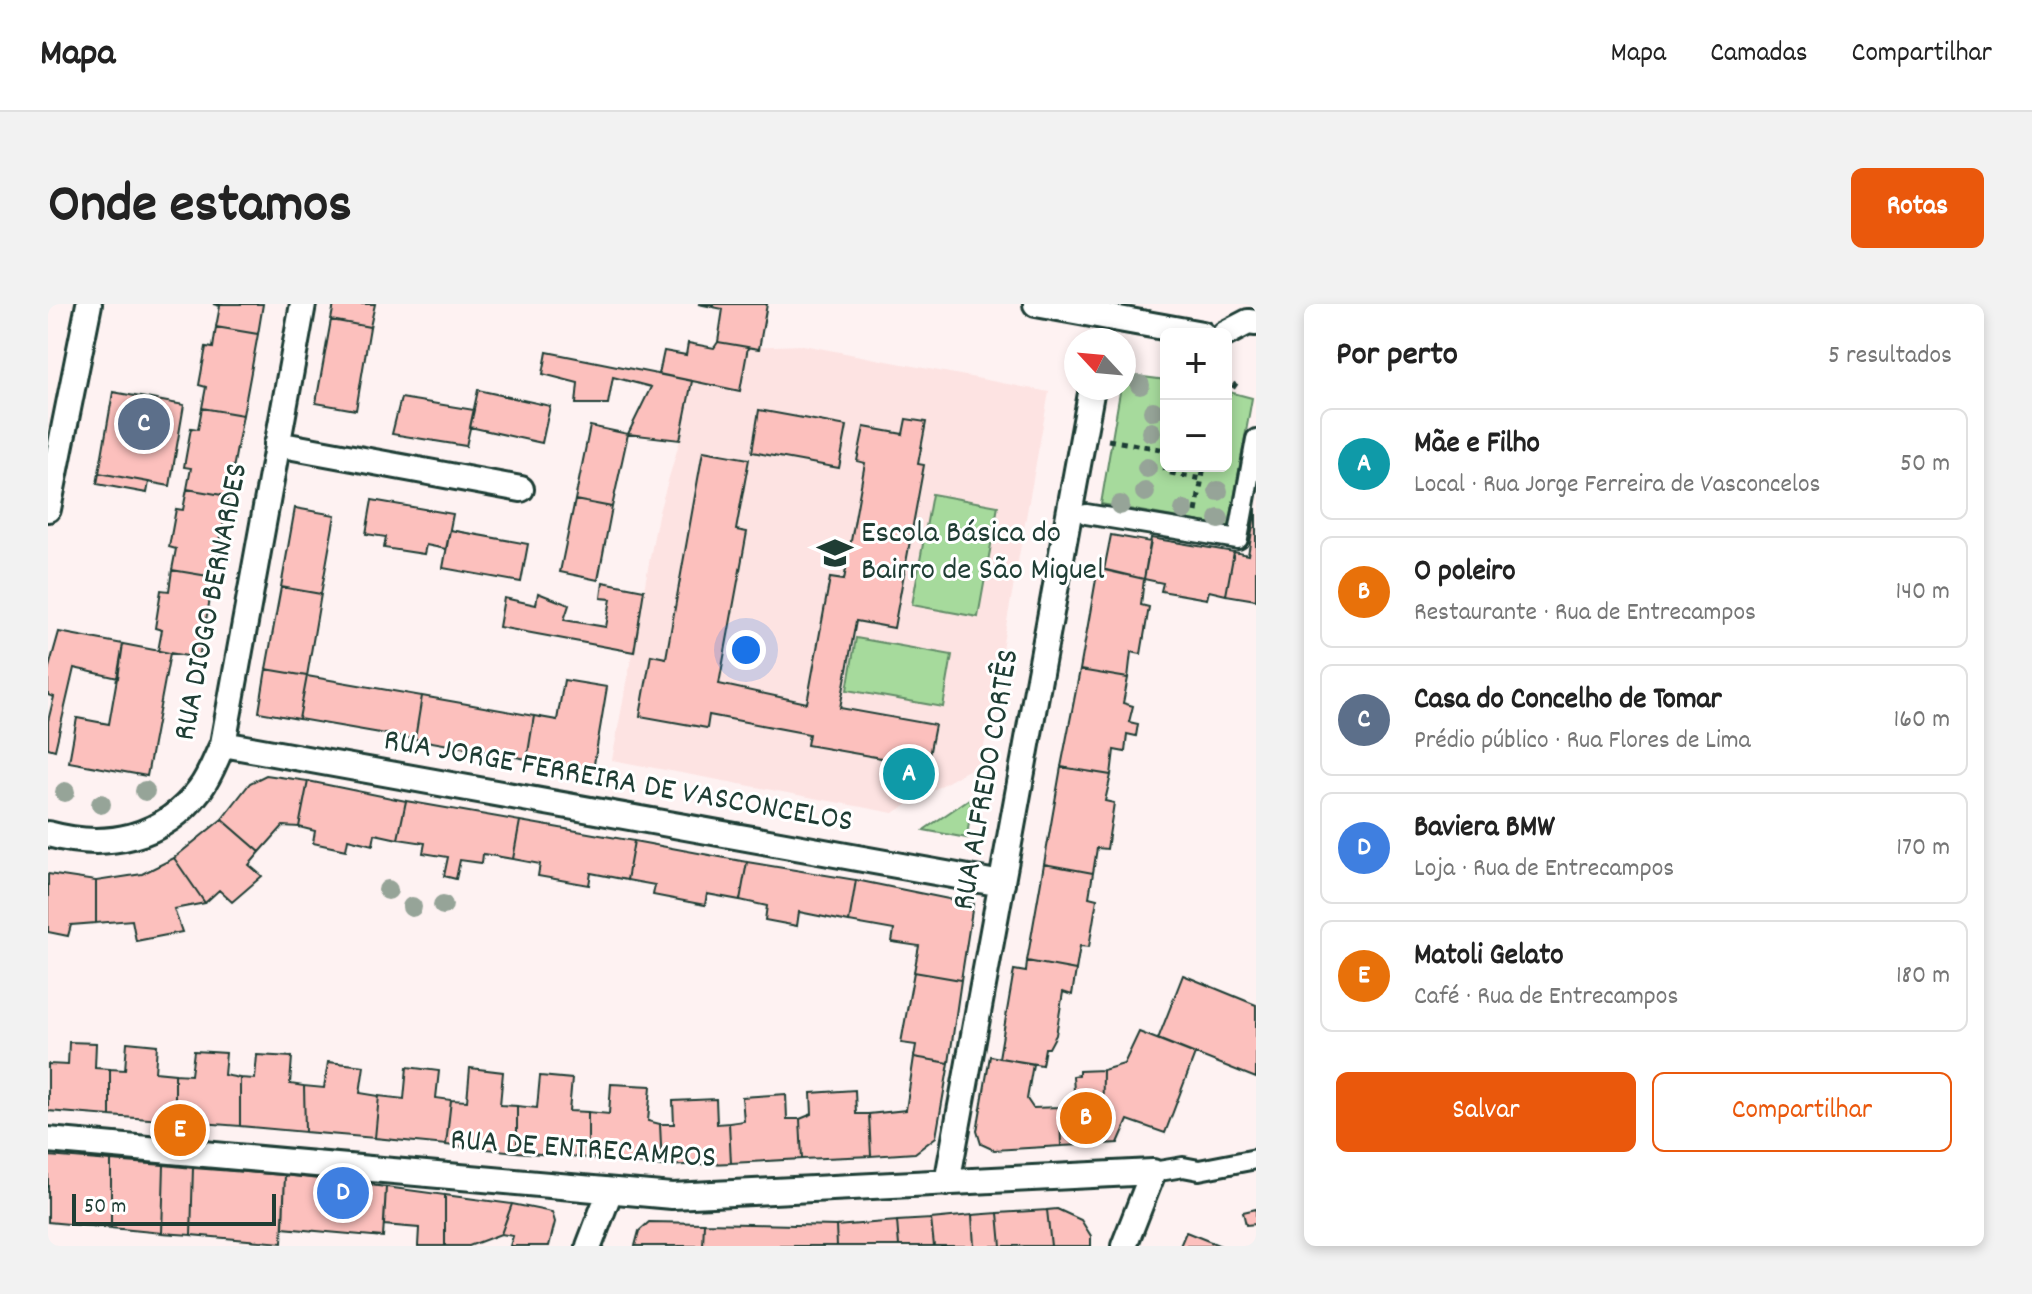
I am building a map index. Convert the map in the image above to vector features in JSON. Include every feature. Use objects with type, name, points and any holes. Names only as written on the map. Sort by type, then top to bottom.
[{"type":"street","points":[[48,509],[89,304]]},
{"type":"street","name":"RUA DIOGO BERNARDES","points":[[48,834],[107,842],[142,836],[172,818],[201,788],[223,744],[303,304]]},
{"type":"street","points":[[1036,304],[1103,328]]},
{"type":"street","points":[[1232,329],[1252,316]]},
{"type":"street","points":[[1136,330],[1160,331]]},
{"type":"street","name":"RUA ALFREDO CORTÊS","points":[[947,1183],[1090,400]]},
{"type":"street","points":[[1086,514],[1238,539],[1256,439]]},
{"type":"street","points":[[277,444],[521,489]]},
{"type":"street","name":"RUA JORGE FERREIRA DE VASCONCELOS","points":[[223,744],[1002,884]]},
{"type":"street","name":"RUA DE ENTRECAMPOS","points":[[48,1140],[318,1161],[610,1191],[703,1195],[1153,1172],[1183,1167],[1199,1170],[1256,1159]]},
{"type":"street","points":[[1124,1246],[1153,1172]]},
{"type":"street","points":[[589,1246],[610,1191]]},
{"type":"path","points":[[1232,389],[1237,382]]},
{"type":"path","points":[[1106,439],[1160,449]]},
{"type":"path","points":[[1165,472],[1202,479]]},
{"type":"path","points":[[1193,531],[1203,472]]},
{"type":"shaded area","name":"Escola Básica do Bairro de São Miguel","points":[[803,345],[1049,392],[981,763],[893,813],[612,760],[658,515],[680,440],[692,381],[740,390],[748,347]]},
{"type":"green space","points":[[1136,376],[1160,379],[1160,472],[1232,472],[1232,393],[1252,398],[1229,527],[1101,504],[1119,400],[1136,400]]},
{"type":"green space","points":[[932,494],[998,506],[978,617],[912,605]]},
{"type":"green space","points":[[856,638],[952,655],[943,707],[847,690]]},
{"type":"green space","points":[[972,797],[967,838],[924,830],[925,829]]},
{"type":"building","points":[[213,304],[263,304],[258,334],[216,327],[220,306]]},
{"type":"building","points":[[334,304],[375,304],[370,327],[331,320]]},
{"type":"building","points":[[698,304],[767,304],[759,349],[718,342],[723,309]]},
{"type":"building","points":[[331,320],[370,327],[356,410],[316,403]]},
{"type":"building","points":[[216,327],[258,334],[243,415],[202,408],[206,387],[199,385],[206,347],[213,348]]},
{"type":"building","points":[[718,342],[748,347],[740,391],[659,374],[664,351],[686,355],[688,343],[714,348]]},
{"type":"building","points":[[547,352],[692,381],[680,440],[628,434],[651,387],[613,377],[608,404],[576,404],[578,383],[543,374]]},
{"type":"building","points":[[478,390],[550,406],[542,443],[470,427]]},
{"type":"building","points":[[113,392],[184,405],[170,486],[99,473]]},
{"type":"building","points":[[401,398],[474,410],[466,446],[392,434]]},
{"type":"building","points":[[202,408],[243,415],[228,496],[187,489],[191,468],[184,467],[191,428],[198,429]]},
{"type":"building","points":[[759,410],[847,426],[839,468],[752,452]]},
{"type":"building","points":[[906,419],[926,422],[918,464],[924,465],[894,628],[856,621],[840,708],[935,725],[927,766],[807,745],[809,734],[709,715],[707,728],[640,716],[651,655],[666,658],[703,451],[749,459],[736,530],[747,532],[719,684],[807,703],[830,578],[844,580],[865,463],[857,461],[864,427],[903,434]]},
{"type":"building","points":[[590,426],[628,434],[612,507],[575,500]]},
{"type":"building","points":[[99,473],[149,482],[147,493],[97,484]]},
{"type":"building","points":[[187,489],[228,496],[214,577],[172,570],[176,549],[169,547],[176,509],[183,510]]},
{"type":"building","points":[[372,500],[453,514],[446,549],[426,545],[424,554],[384,548],[386,537],[366,534]]},
{"type":"building","points":[[575,500],[612,507],[598,580],[560,572]]},
{"type":"building","points":[[295,508],[335,515],[321,594],[281,587]]},
{"type":"building","points":[[1256,508],[1256,600],[1226,595],[1234,552],[1248,555]]},
{"type":"building","points":[[450,530],[528,544],[521,582],[443,568]]},
{"type":"building","points":[[1111,535],[1151,542],[1144,579],[1104,570]]},
{"type":"building","points":[[1151,538],[1234,552],[1226,595],[1209,591],[1207,599],[1161,591],[1163,583],[1144,579]]},
{"type":"building","points":[[1098,568],[1144,579],[1141,605],[1149,607],[1141,654],[1131,652],[1128,678],[1080,670]]},
{"type":"building","points":[[172,570],[214,577],[199,658],[158,651],[162,630],[155,628],[161,590],[169,591]]},
{"type":"building","points":[[603,582],[644,590],[634,652],[499,627],[504,598],[536,605],[538,593],[569,605],[564,620],[606,627],[611,599],[601,598]]},
{"type":"building","points":[[281,587],[321,594],[307,676],[266,669]]},
{"type":"building","points":[[59,632],[123,644],[118,678],[74,668],[55,750],[48,748],[48,721],[54,697],[48,695],[48,671]]},
{"type":"building","points":[[123,644],[170,653],[147,776],[69,762],[77,718],[109,724]]},
{"type":"building","points":[[266,669],[307,676],[299,719],[259,712]]},
{"type":"building","points":[[1080,670],[1128,678],[1123,703],[1133,706],[1129,722],[1138,724],[1136,736],[1127,734],[1125,752],[1114,750],[1111,775],[1061,767]]},
{"type":"building","points":[[307,676],[422,696],[415,739],[299,719]]},
{"type":"building","points":[[564,680],[607,687],[593,770],[527,759],[534,716],[557,720]]},
{"type":"building","points":[[422,696],[534,716],[527,759],[415,739]]},
{"type":"building","points":[[1061,767],[1111,775],[1105,801],[1114,803],[1107,849],[1097,848],[1093,873],[1044,864]]},
{"type":"building","points":[[266,775],[308,781],[299,827],[283,826],[260,852],[222,819],[250,783]]},
{"type":"building","points":[[308,781],[406,801],[398,839],[375,834],[373,845],[348,839],[346,850],[313,843],[315,831],[299,827]]},
{"type":"building","points":[[406,801],[520,821],[513,859],[483,854],[482,863],[460,860],[456,879],[444,876],[448,857],[423,853],[425,843],[398,839]]},
{"type":"building","points":[[222,819],[260,852],[249,865],[262,876],[232,902],[219,890],[205,903],[174,858]]},
{"type":"building","points":[[520,821],[634,841],[627,880],[591,873],[589,885],[538,876],[540,864],[513,859]]},
{"type":"building","points":[[634,841],[747,862],[740,900],[707,894],[705,905],[653,895],[655,885],[627,880]]},
{"type":"building","points":[[174,858],[205,903],[174,909],[182,932],[136,941],[132,920],[96,923],[96,881],[142,874]]},
{"type":"building","points":[[747,862],[856,880],[849,922],[799,912],[797,926],[765,920],[767,906],[740,900]]},
{"type":"building","points":[[1044,864],[1093,873],[1089,897],[1097,899],[1089,947],[1080,946],[1076,970],[1027,961]]},
{"type":"building","points":[[48,874],[96,881],[96,923],[71,925],[68,936],[48,932]]},
{"type":"building","points":[[856,880],[973,904],[961,980],[914,972],[919,946],[892,942],[894,930],[849,922]]},
{"type":"building","points":[[1027,961],[1076,970],[1072,995],[1063,992],[1056,1035],[1049,1048],[1045,1048],[1042,1065],[999,1058],[1014,970],[1026,972]]},
{"type":"building","points":[[914,972],[961,980],[949,1063],[914,1057],[916,1045],[901,1043]]},
{"type":"building","points":[[1183,975],[1256,1005],[1256,1078],[1158,1039]]},
{"type":"building","points":[[1139,1032],[1195,1054],[1165,1133],[1128,1120],[1118,1143],[1102,1144],[1103,1070],[1124,1064]]},
{"type":"building","points":[[69,1042],[96,1043],[95,1068],[110,1069],[110,1116],[48,1111],[48,1064],[68,1065]]},
{"type":"building","points":[[127,1042],[157,1045],[155,1072],[175,1074],[175,1121],[110,1116],[110,1069],[125,1070]]},
{"type":"building","points":[[194,1051],[226,1053],[224,1075],[240,1078],[240,1126],[175,1121],[175,1074],[191,1075]]},
{"type":"building","points":[[257,1055],[292,1057],[290,1084],[304,1086],[305,1132],[240,1126],[240,1078],[255,1079]]},
{"type":"building","points":[[990,1056],[1033,1064],[1027,1099],[1033,1108],[1060,1107],[1061,1146],[994,1150],[981,1144],[977,1131]]},
{"type":"building","points":[[914,1057],[949,1063],[936,1137],[915,1153],[871,1156],[869,1114],[906,1110]]},
{"type":"building","points":[[328,1062],[364,1066],[360,1093],[379,1096],[375,1138],[305,1132],[304,1086],[324,1088]]},
{"type":"building","points":[[407,1067],[439,1071],[436,1098],[451,1100],[446,1145],[375,1138],[379,1096],[404,1099]]},
{"type":"building","points":[[470,1068],[503,1072],[500,1105],[517,1106],[517,1152],[446,1145],[451,1100],[467,1101]]},
{"type":"building","points":[[1103,1070],[1102,1144],[1061,1146],[1060,1107],[1075,1106],[1073,1076],[1079,1075],[1079,1071]]},
{"type":"building","points":[[540,1076],[572,1079],[569,1111],[588,1112],[588,1158],[517,1152],[517,1106],[537,1108]]},
{"type":"building","points":[[611,1084],[651,1086],[648,1121],[660,1124],[662,1166],[588,1158],[588,1112],[609,1114]]},
{"type":"building","points":[[855,1090],[856,1114],[869,1114],[871,1156],[802,1159],[800,1119],[812,1114],[811,1093]]},
{"type":"building","points":[[786,1094],[787,1119],[800,1119],[802,1159],[731,1163],[729,1123],[744,1121],[742,1097]]},
{"type":"building","points":[[716,1099],[717,1124],[729,1123],[731,1163],[662,1166],[660,1124],[674,1124],[673,1101]]},
{"type":"building","points":[[48,1156],[111,1161],[111,1228],[48,1222]]},
{"type":"building","points":[[111,1161],[164,1165],[162,1233],[111,1228]]},
{"type":"building","points":[[164,1165],[193,1168],[191,1235],[162,1233]]},
{"type":"building","points":[[193,1168],[285,1175],[282,1243],[191,1235]]},
{"type":"building","points":[[285,1175],[386,1187],[383,1237],[283,1228]]},
{"type":"building","points":[[386,1187],[445,1195],[445,1246],[418,1246],[419,1228],[384,1225]]},
{"type":"building","points":[[445,1195],[512,1204],[501,1234],[469,1246],[445,1246]]},
{"type":"building","points":[[512,1204],[552,1212],[555,1222],[549,1246],[510,1246],[513,1236],[501,1234]]},
{"type":"building","points":[[1057,1209],[1081,1220],[1091,1236],[1091,1246],[1051,1246],[1047,1210]]},
{"type":"building","points":[[1256,1209],[1256,1224],[1246,1225],[1243,1212]]},
{"type":"building","points":[[1047,1210],[1051,1246],[1001,1246],[998,1213]]},
{"type":"building","points":[[998,1213],[1001,1246],[974,1246],[972,1215]]},
{"type":"building","points":[[972,1215],[974,1246],[934,1246],[931,1219]]},
{"type":"building","points":[[931,1219],[934,1246],[899,1246],[897,1221]]},
{"type":"building","points":[[897,1221],[899,1246],[837,1246],[836,1226]]},
{"type":"building","points":[[649,1222],[704,1223],[703,1246],[635,1246],[639,1231]]},
{"type":"building","points":[[704,1223],[836,1226],[837,1246],[703,1246]]},
{"type":"building","points":[[1186,1232],[1221,1246],[1180,1246]]},
{"type":"place","name":"Casa do Concelho de Tomar","points":[[144,424]]},
{"type":"place","name":"Escola Básica do Bairro de São Miguel","points":[[835,553]]},
{"type":"place","name":"Mãe e Filho","points":[[909,774]]},
{"type":"place","name":"O poleiro","points":[[1086,1118]]},
{"type":"place","name":"Matoli Gelato","points":[[180,1130]]},
{"type":"place","name":"Baviera BMW","points":[[343,1193]]}]
